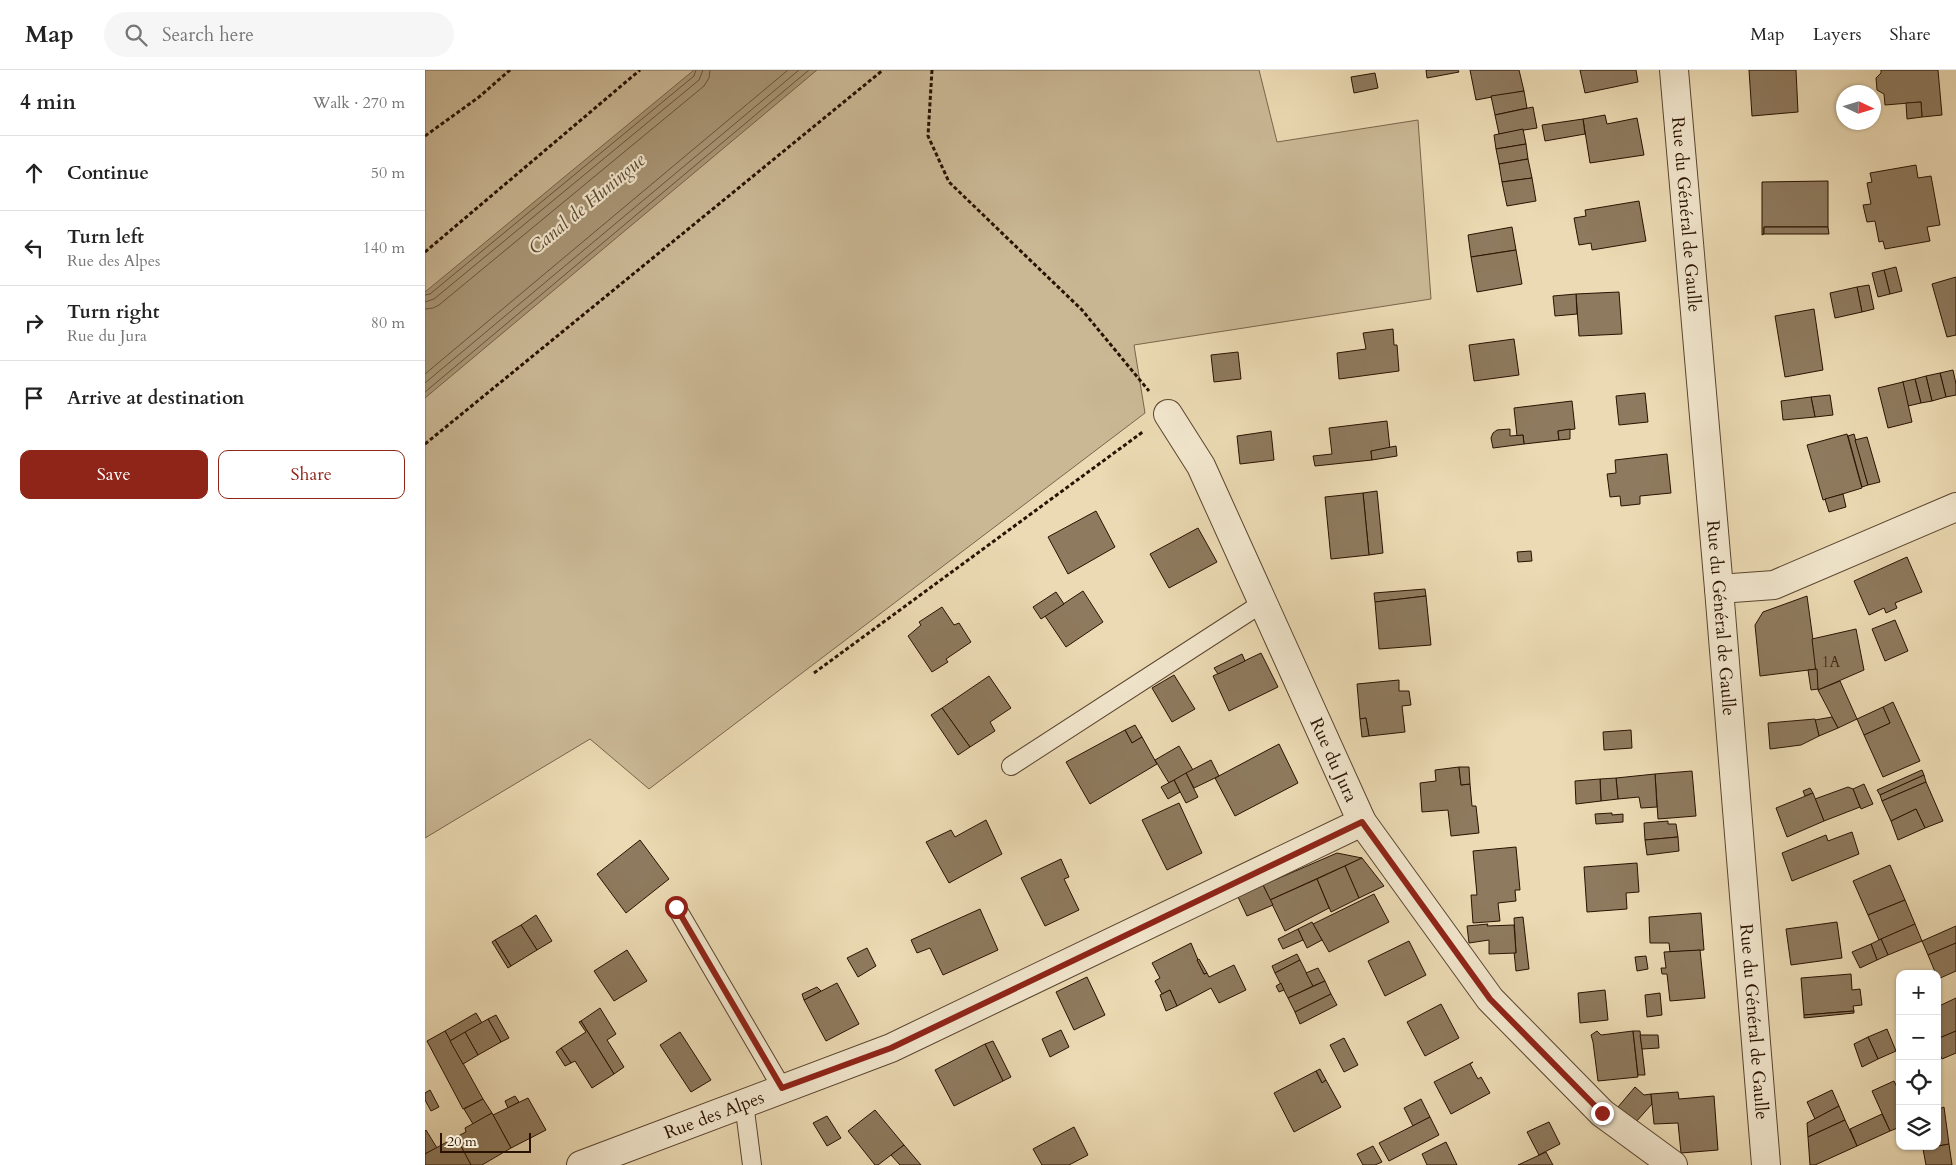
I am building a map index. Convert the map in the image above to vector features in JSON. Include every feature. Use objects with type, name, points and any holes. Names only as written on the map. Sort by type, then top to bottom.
[{"type":"street","name":"Rue du Général de Gaulle","points":[[1674,70],[1766,1165]]},
{"type":"street","name":"Rue du Jura","points":[[1168,414],[1201,466],[1362,822],[1490,999],[1602,1113],[1673,1165]]},
{"type":"street","points":[[1719,589],[1775,584],[1956,507]]},
{"type":"street","name":"Rue des Alpes","points":[[581,1165],[891,1048],[1362,822]]},
{"type":"lane","points":[[1011,766],[1264,602]]},
{"type":"lane","points":[[676,907],[782,1088]]},
{"type":"lane","points":[[744,1103],[752,1165]]},
{"type":"path","points":[[425,136],[479,97],[510,70]]},
{"type":"path","points":[[425,252],[640,70]]},
{"type":"path","points":[[425,444],[883,70]]},
{"type":"path","points":[[814,673],[1168,414],[1082,310],[949,182],[928,136],[932,70]]},
{"type":"shaded area","points":[[425,70],[1259,70],[1277,142],[1418,120],[1431,299],[1134,345],[1145,413],[649,789],[590,739],[425,838]]},
{"type":"water","name":"Canal de Huningue","points":[[694,70],[817,70],[425,398],[425,292]]},
{"type":"building","points":[[1426,70],[1458,70],[1459,72],[1427,78]]},
{"type":"building","points":[[1470,70],[1519,70],[1524,91],[1476,100]]},
{"type":"building","points":[[1580,70],[1636,70],[1638,82],[1585,93]]},
{"type":"building","points":[[1749,70],[1796,70],[1798,112],[1752,116]]},
{"type":"building","points":[[1881,70],[1938,70],[1942,115],[1922,117],[1921,102],[1885,105],[1881,85],[1877,85],[1876,78],[1881,73]]},
{"type":"building","points":[[1375,73],[1378,88],[1354,93],[1351,77]]},
{"type":"building","points":[[1524,91],[1527,108],[1495,115],[1491,96]]},
{"type":"building","points":[[1921,102],[1922,117],[1907,119],[1906,103]]},
{"type":"building","points":[[1533,107],[1537,128],[1499,134],[1495,115]]},
{"type":"building","points":[[1605,115],[1607,124],[1637,118],[1644,155],[1590,163],[1583,119]]},
{"type":"building","points":[[1583,119],[1585,134],[1545,141],[1542,125]]},
{"type":"building","points":[[1523,129],[1526,144],[1496,149],[1494,135]]},
{"type":"building","points":[[1526,144],[1528,159],[1499,164],[1496,149]]},
{"type":"building","points":[[1528,159],[1532,178],[1502,182],[1499,164]]},
{"type":"building","points":[[1916,165],[1918,178],[1931,176],[1940,225],[1927,227],[1930,241],[1885,249],[1883,241],[1879,242],[1875,221],[1867,222],[1863,205],[1871,204],[1867,183],[1872,182],[1870,173]]},
{"type":"building","points":[[1532,178],[1536,201],[1507,206],[1502,182]]},
{"type":"building","points":[[1828,181],[1828,227],[1764,227],[1764,234],[1762,235],[1762,182]]},
{"type":"building","points":[[1639,201],[1646,241],[1592,250],[1591,243],[1579,245],[1574,218],[1586,216],[1585,210]]},
{"type":"building","points":[[1512,227],[1516,250],[1471,257],[1468,235]]},
{"type":"building","points":[[1764,227],[1828,227],[1829,234],[1764,234]]},
{"type":"building","points":[[1516,250],[1522,284],[1477,292],[1471,257]]},
{"type":"building","points":[[1896,267],[1902,291],[1890,294],[1884,270]]},
{"type":"building","points":[[1884,270],[1890,294],[1878,297],[1872,273]]},
{"type":"building","points":[[1956,277],[1956,335],[1947,337],[1932,284]]},
{"type":"building","points":[[1869,285],[1874,309],[1862,312],[1857,287]]},
{"type":"building","points":[[1857,287],[1862,312],[1835,318],[1830,293]]},
{"type":"building","points":[[1619,292],[1622,334],[1579,336],[1576,294]]},
{"type":"building","points":[[1576,294],[1577,314],[1555,316],[1553,296]]},
{"type":"building","points":[[1814,309],[1823,370],[1785,377],[1775,316]]},
{"type":"building","points":[[1393,329],[1394,345],[1397,345],[1399,371],[1339,379],[1337,353],[1366,349],[1363,333]]},
{"type":"building","points":[[1514,339],[1519,375],[1474,381],[1469,345]]},
{"type":"building","points":[[1238,352],[1241,379],[1214,382],[1211,355]]},
{"type":"building","points":[[1953,370],[1956,395],[1946,397],[1940,373]]},
{"type":"building","points":[[1940,373],[1946,397],[1932,401],[1926,376]]},
{"type":"building","points":[[1926,376],[1932,401],[1921,403],[1915,379]]},
{"type":"building","points":[[1915,379],[1921,403],[1908,406],[1902,382]]},
{"type":"building","points":[[1903,382],[1912,422],[1888,428],[1878,388]]},
{"type":"building","points":[[1645,393],[1648,422],[1619,425],[1616,396]]},
{"type":"building","points":[[1830,395],[1833,415],[1815,417],[1811,397]]},
{"type":"building","points":[[1811,397],[1815,417],[1783,420],[1781,401]]},
{"type":"building","points":[[1572,401],[1575,429],[1558,431],[1559,440],[1524,444],[1523,435],[1517,436],[1514,408]]},
{"type":"building","points":[[1387,421],[1390,449],[1371,451],[1372,460],[1315,466],[1313,456],[1332,454],[1329,428]]},
{"type":"building","points":[[1510,429],[1510,436],[1523,435],[1524,444],[1493,448],[1491,438],[1493,433],[1497,430]]},
{"type":"building","points":[[1570,429],[1570,439],[1559,440],[1558,431]]},
{"type":"building","points":[[1271,431],[1274,460],[1240,464],[1237,436]]},
{"type":"building","points":[[1847,434],[1862,488],[1823,500],[1807,445]]},
{"type":"building","points":[[1854,434],[1868,485],[1862,487],[1848,436]]},
{"type":"building","points":[[1867,437],[1880,482],[1868,485],[1855,440]]},
{"type":"building","points":[[1396,446],[1397,456],[1372,460],[1371,451]]},
{"type":"building","points":[[1667,454],[1671,493],[1640,496],[1640,504],[1621,506],[1620,496],[1610,497],[1607,474],[1616,473],[1615,460]]},
{"type":"building","points":[[1377,491],[1383,553],[1369,555],[1363,493]]},
{"type":"building","points":[[1363,493],[1369,555],[1331,559],[1325,497]]},
{"type":"building","points":[[1843,494],[1846,507],[1829,512],[1825,499]]},
{"type":"building","points":[[1096,511],[1115,547],[1068,574],[1048,537]]},
{"type":"building","points":[[1198,528],[1217,562],[1169,588],[1150,554]]},
{"type":"building","points":[[1531,551],[1532,561],[1518,562],[1517,552]]},
{"type":"building","points":[[1907,557],[1922,592],[1895,603],[1897,608],[1886,613],[1884,608],[1869,615],[1854,581]]},
{"type":"building","points":[[1425,589],[1426,596],[1375,602],[1374,593]]},
{"type":"building","points":[[1083,591],[1103,622],[1066,647],[1045,616]]},
{"type":"building","points":[[1056,592],[1064,604],[1041,619],[1033,607]]},
{"type":"building","points":[[1426,596],[1431,645],[1379,649],[1375,602]]},
{"type":"building","points":[[1807,596],[1817,669],[1760,676],[1755,625],[1763,612]]},
{"type":"building","points":[[942,607],[954,625],[959,623],[971,642],[946,659],[948,662],[932,672],[908,636],[921,625],[919,622]]},
{"type":"building","points":[[1895,620],[1908,651],[1885,661],[1872,629]]},
{"type":"building","points":[[1856,629],[1864,670],[1818,690],[1812,639]]},
{"type":"building","points":[[1261,653],[1278,687],[1229,711],[1213,676]]},
{"type":"building","points":[[1242,654],[1245,661],[1218,674],[1214,668]]},
{"type":"building","points":[[1817,669],[1818,689],[1811,690],[1808,670]]},
{"type":"building","points":[[1174,675],[1195,709],[1172,722],[1152,688]]},
{"type":"building","points":[[989,676],[1011,708],[990,722],[995,731],[970,747],[942,708]]},
{"type":"building","points":[[1399,680],[1399,691],[1409,691],[1411,705],[1402,706],[1405,732],[1369,736],[1366,718],[1360,719],[1357,684]]},
{"type":"building","points":[[1840,681],[1857,719],[1838,728],[1818,690]]},
{"type":"building","points":[[1893,702],[1920,761],[1883,777],[1864,735],[1890,723],[1883,707]]},
{"type":"building","points":[[1883,707],[1890,723],[1864,735],[1857,719]]},
{"type":"building","points":[[942,708],[970,747],[958,755],[931,715]]},
{"type":"building","points":[[1832,717],[1838,728],[1819,736],[1815,720]]},
{"type":"building","points":[[1366,718],[1369,736],[1362,737],[1360,719]]},
{"type":"building","points":[[1815,719],[1819,736],[1801,745],[1770,749],[1768,723]]},
{"type":"building","points":[[1135,725],[1142,737],[1132,743],[1125,730]]},
{"type":"building","points":[[1125,730],[1132,743],[1142,737],[1157,764],[1090,804],[1066,762]]},
{"type":"building","points":[[1631,730],[1632,748],[1604,750],[1603,732]]},
{"type":"building","points":[[1279,744],[1298,783],[1235,816],[1215,778]]},
{"type":"building","points":[[1179,746],[1193,770],[1169,783],[1155,760]]},
{"type":"building","points":[[1211,760],[1219,776],[1194,788],[1186,773]]},
{"type":"building","points":[[1459,767],[1461,785],[1470,784],[1472,806],[1476,806],[1479,833],[1451,836],[1448,810],[1422,812],[1420,783],[1436,781],[1435,770]]},
{"type":"building","points":[[1459,767],[1469,767],[1470,784],[1461,785]]},
{"type":"building","points":[[1922,770],[1924,775],[1880,795],[1877,790]]},
{"type":"building","points":[[1692,771],[1696,816],[1658,819],[1655,774]]},
{"type":"building","points":[[1186,773],[1198,797],[1186,803],[1174,780]]},
{"type":"building","points":[[1655,774],[1657,807],[1641,808],[1639,797],[1618,799],[1616,778]]},
{"type":"building","points":[[1924,775],[1926,782],[1882,801],[1880,795]]},
{"type":"building","points":[[1616,778],[1618,799],[1601,801],[1600,779]]},
{"type":"building","points":[[1600,779],[1601,801],[1576,804],[1575,781]]},
{"type":"building","points":[[1174,780],[1180,792],[1168,799],[1161,787]]},
{"type":"building","points":[[1926,782],[1943,821],[1925,828],[1916,809],[1891,821],[1882,801]]},
{"type":"building","points":[[1864,784],[1873,804],[1861,809],[1853,789]]},
{"type":"building","points":[[1848,787],[1853,789],[1860,807],[1824,821],[1815,799]]},
{"type":"building","points":[[1810,788],[1813,793],[1805,796],[1803,791]]},
{"type":"building","points":[[1813,793],[1824,821],[1787,837],[1776,808]]},
{"type":"building","points":[[1179,803],[1202,853],[1167,870],[1142,820]]},
{"type":"building","points":[[1916,809],[1925,828],[1898,840],[1891,821]]},
{"type":"building","points":[[1612,813],[1612,815],[1623,814],[1623,822],[1596,824],[1595,814]]},
{"type":"building","points":[[986,820],[1002,854],[949,883],[926,842],[951,830],[955,837]]},
{"type":"building","points":[[1668,821],[1668,824],[1676,824],[1678,837],[1645,840],[1644,823]]},
{"type":"building","points":[[1852,832],[1859,854],[1792,881],[1782,853],[1826,835],[1828,841]]},
{"type":"building","points":[[1678,837],[1679,851],[1647,855],[1645,840]]},
{"type":"building","points":[[640,840],[669,879],[626,913],[597,874]]},
{"type":"building","points":[[1516,847],[1520,890],[1515,890],[1516,901],[1498,903],[1500,921],[1473,923],[1471,895],[1477,895],[1473,851]]},
{"type":"building","points":[[1337,853],[1362,858],[1270,900],[1263,885]]},
{"type":"building","points":[[1362,858],[1384,886],[1359,898],[1345,866]]},
{"type":"building","points":[[1061,859],[1069,877],[1064,879],[1079,910],[1045,926],[1021,878]]},
{"type":"building","points":[[1637,863],[1639,892],[1626,893],[1627,909],[1587,912],[1584,867]]},
{"type":"building","points":[[1890,865],[1905,900],[1868,915],[1853,881]]},
{"type":"building","points":[[1345,866],[1359,898],[1331,912],[1317,879]]},
{"type":"building","points":[[1317,879],[1329,908],[1285,931],[1270,900]]},
{"type":"building","points":[[1263,885],[1273,905],[1247,916],[1238,897]]},
{"type":"building","points":[[1374,894],[1389,922],[1329,952],[1313,924]]},
{"type":"building","points":[[1905,900],[1915,924],[1879,940],[1868,915]]},
{"type":"building","points":[[980,909],[998,950],[943,975],[930,948],[917,953],[911,940]]},
{"type":"building","points":[[1701,913],[1704,950],[1670,952],[1669,943],[1650,943],[1649,917]]},
{"type":"building","points":[[536,915],[552,941],[537,950],[521,925]]},
{"type":"building","points":[[1523,917],[1529,969],[1516,971],[1514,918]]},
{"type":"building","points":[[1312,922],[1322,940],[1307,948],[1298,929]]},
{"type":"building","points":[[1837,922],[1842,958],[1791,965],[1786,929]]},
{"type":"building","points":[[1488,924],[1487,926],[1514,925],[1516,953],[1489,954],[1489,940],[1469,943],[1467,926]]},
{"type":"building","points":[[1915,924],[1922,941],[1888,955],[1881,939]]},
{"type":"building","points":[[521,925],[537,950],[511,966],[495,940]]},
{"type":"building","points":[[1956,926],[1956,943],[1928,955],[1922,941]]},
{"type":"building","points":[[1298,929],[1303,940],[1283,949],[1278,939]]},
{"type":"building","points":[[1881,939],[1888,955],[1877,960],[1871,944]]},
{"type":"building","points":[[495,940],[511,966],[508,968],[492,942]]},
{"type":"building","points":[[1409,941],[1426,975],[1385,996],[1368,961]]},
{"type":"building","points":[[1191,943],[1204,974],[1207,973],[1209,977],[1234,965],[1246,990],[1219,1003],[1211,988],[1177,1006],[1170,990],[1162,994],[1155,981],[1160,978],[1152,963]]},
{"type":"building","points":[[1956,943],[1956,971],[1941,978],[1941,970],[1934,970],[1928,955]]},
{"type":"building","points":[[1871,944],[1877,960],[1860,968],[1852,952]]},
{"type":"building","points":[[867,948],[876,966],[858,977],[847,958]]},
{"type":"building","points":[[627,950],[647,981],[614,1001],[594,971]]},
{"type":"building","points":[[1700,950],[1705,998],[1670,1001],[1667,974],[1662,974],[1661,968],[1666,968],[1664,952]]},
{"type":"building","points":[[1297,954],[1300,960],[1275,973],[1272,966]]},
{"type":"building","points":[[1646,956],[1648,969],[1637,971],[1635,957]]},
{"type":"building","points":[[1199,959],[1207,973],[1204,974],[1197,960]]},
{"type":"building","points":[[1300,960],[1313,986],[1288,998],[1275,973]]},
{"type":"building","points":[[1318,968],[1325,981],[1313,986],[1306,973]]},
{"type":"building","points":[[1851,974],[1852,990],[1860,989],[1862,1005],[1853,1006],[1854,1011],[1804,1015],[1801,978]]},
{"type":"building","points":[[1087,977],[1105,1015],[1074,1030],[1056,992]]},
{"type":"building","points":[[1325,981],[1331,994],[1295,1012],[1288,998]]},
{"type":"building","points":[[837,983],[859,1024],[826,1041],[804,1000]]},
{"type":"building","points":[[1281,983],[1284,990],[1279,992],[1276,986]]},
{"type":"building","points":[[817,987],[821,991],[804,1000],[802,994]]},
{"type":"building","points":[[1170,990],[1177,1006],[1166,1011],[1160,995]]},
{"type":"building","points":[[1605,990],[1608,1020],[1580,1023],[1578,993]]},
{"type":"building","points":[[1660,993],[1662,1015],[1647,1017],[1645,995]]},
{"type":"building","points":[[1331,994],[1337,1005],[1300,1024],[1295,1012]]},
{"type":"building","points":[[1956,998],[1956,1031],[1941,1037],[1941,1015],[1941,1005]]},
{"type":"building","points":[[1441,1004],[1459,1038],[1425,1056],[1407,1022]]},
{"type":"building","points":[[600,1008],[616,1034],[607,1040],[624,1067],[614,1074],[581,1021]]},
{"type":"building","points":[[1854,1011],[1854,1013],[1804,1018],[1804,1015]]},
{"type":"building","points":[[476,1013],[482,1023],[450,1041],[445,1031]]},
{"type":"building","points":[[496,1015],[509,1038],[501,1042],[488,1019]]},
{"type":"building","points":[[488,1019],[501,1042],[478,1055],[465,1032]]},
{"type":"building","points":[[581,1021],[614,1074],[592,1088],[575,1061],[571,1063],[561,1048],[586,1032],[579,1022]]},
{"type":"building","points":[[1887,1029],[1896,1051],[1878,1059],[1868,1037]]},
{"type":"building","points":[[1061,1030],[1069,1047],[1050,1057],[1042,1039]]},
{"type":"building","points":[[445,1031],[483,1099],[463,1109],[427,1041]]},
{"type":"building","points":[[1597,1031],[1601,1035],[1633,1031],[1638,1077],[1598,1081],[1591,1035]]},
{"type":"building","points":[[1633,1031],[1640,1031],[1645,1075],[1638,1075]]},
{"type":"building","points":[[1956,1031],[1956,1053],[1942,1059],[1941,1057],[1941,1037]]},
{"type":"building","points":[[465,1032],[478,1055],[463,1064],[450,1041]]},
{"type":"building","points":[[680,1032],[711,1080],[691,1092],[660,1045]]},
{"type":"building","points":[[1640,1035],[1658,1035],[1659,1048],[1642,1049]]},
{"type":"building","points":[[1868,1037],[1878,1059],[1862,1067],[1854,1044]]},
{"type":"building","points":[[1344,1038],[1358,1065],[1344,1072],[1330,1045]]},
{"type":"building","points":[[993,1041],[1011,1077],[1003,1081],[985,1044]]},
{"type":"building","points":[[985,1044],[1003,1081],[954,1106],[935,1070]]},
{"type":"building","points":[[561,1048],[571,1063],[565,1066],[556,1052]]},
{"type":"building","points":[[1473,1062],[1470,1064],[1478,1079],[1481,1077],[1490,1093],[1451,1114],[1434,1082]]},
{"type":"building","points":[[1320,1069],[1326,1080],[1322,1083],[1316,1071]]},
{"type":"building","points":[[1316,1071],[1322,1083],[1326,1080],[1341,1107],[1294,1132],[1274,1093]]},
{"type":"building","points":[[1894,1081],[1896,1085],[1896,1129],[1890,1131],[1872,1091]]},
{"type":"building","points":[[1635,1087],[1644,1095],[1651,1094],[1652,1104],[1635,1123],[1618,1107]]},
{"type":"building","points":[[430,1090],[439,1107],[431,1111],[425,1100],[425,1093]]},
{"type":"building","points":[[1832,1090],[1839,1106],[1815,1119],[1807,1102]]},
{"type":"building","points":[[1678,1092],[1679,1099],[1714,1096],[1718,1150],[1681,1153],[1678,1123],[1654,1124],[1651,1094]]},
{"type":"building","points":[[515,1096],[519,1102],[508,1108],[505,1101]]},
{"type":"building","points":[[528,1098],[546,1130],[511,1148],[493,1115]]},
{"type":"building","points":[[483,1099],[492,1113],[473,1124],[464,1109]]},
{"type":"building","points":[[1421,1099],[1430,1117],[1413,1126],[1404,1108]]},
{"type":"building","points":[[1839,1106],[1845,1120],[1808,1137],[1807,1123]]},
{"type":"building","points":[[1944,1107],[1949,1144],[1941,1146],[1941,1108]]},
{"type":"building","points":[[875,1110],[904,1145],[878,1165],[875,1165],[848,1131]]},
{"type":"building","points":[[492,1113],[511,1148],[482,1165],[471,1165],[456,1137],[466,1132],[465,1128]]},
{"type":"building","points":[[1882,1114],[1890,1131],[1857,1146],[1850,1129]]},
{"type":"building","points":[[827,1116],[841,1138],[827,1146],[813,1123]]},
{"type":"building","points":[[1430,1117],[1439,1135],[1389,1161],[1379,1143]]},
{"type":"building","points":[[1845,1120],[1857,1146],[1815,1165],[1810,1165],[1808,1137]]},
{"type":"building","points":[[1549,1122],[1560,1144],[1539,1155],[1527,1132]]},
{"type":"building","points":[[1074,1127],[1088,1155],[1069,1165],[1042,1165],[1033,1149]]},
{"type":"building","points":[[425,1131],[437,1148],[425,1154]]},
{"type":"building","points":[[456,1137],[471,1165],[425,1165],[425,1154]]},
{"type":"building","points":[[1446,1142],[1457,1165],[1427,1165],[1422,1154]]},
{"type":"building","points":[[1949,1144],[1952,1165],[1926,1165],[1923,1150],[1941,1150],[1941,1146]]},
{"type":"building","points":[[904,1145],[921,1165],[900,1165],[891,1155]]},
{"type":"building","points":[[1373,1146],[1382,1162],[1375,1165],[1363,1165],[1357,1154]]},
{"type":"building","points":[[1546,1152],[1553,1165],[1518,1165]]},
{"type":"route","points":[[676,907],[782,1088],[891,1048],[1362,822],[1490,999],[1602,1113]]}]
